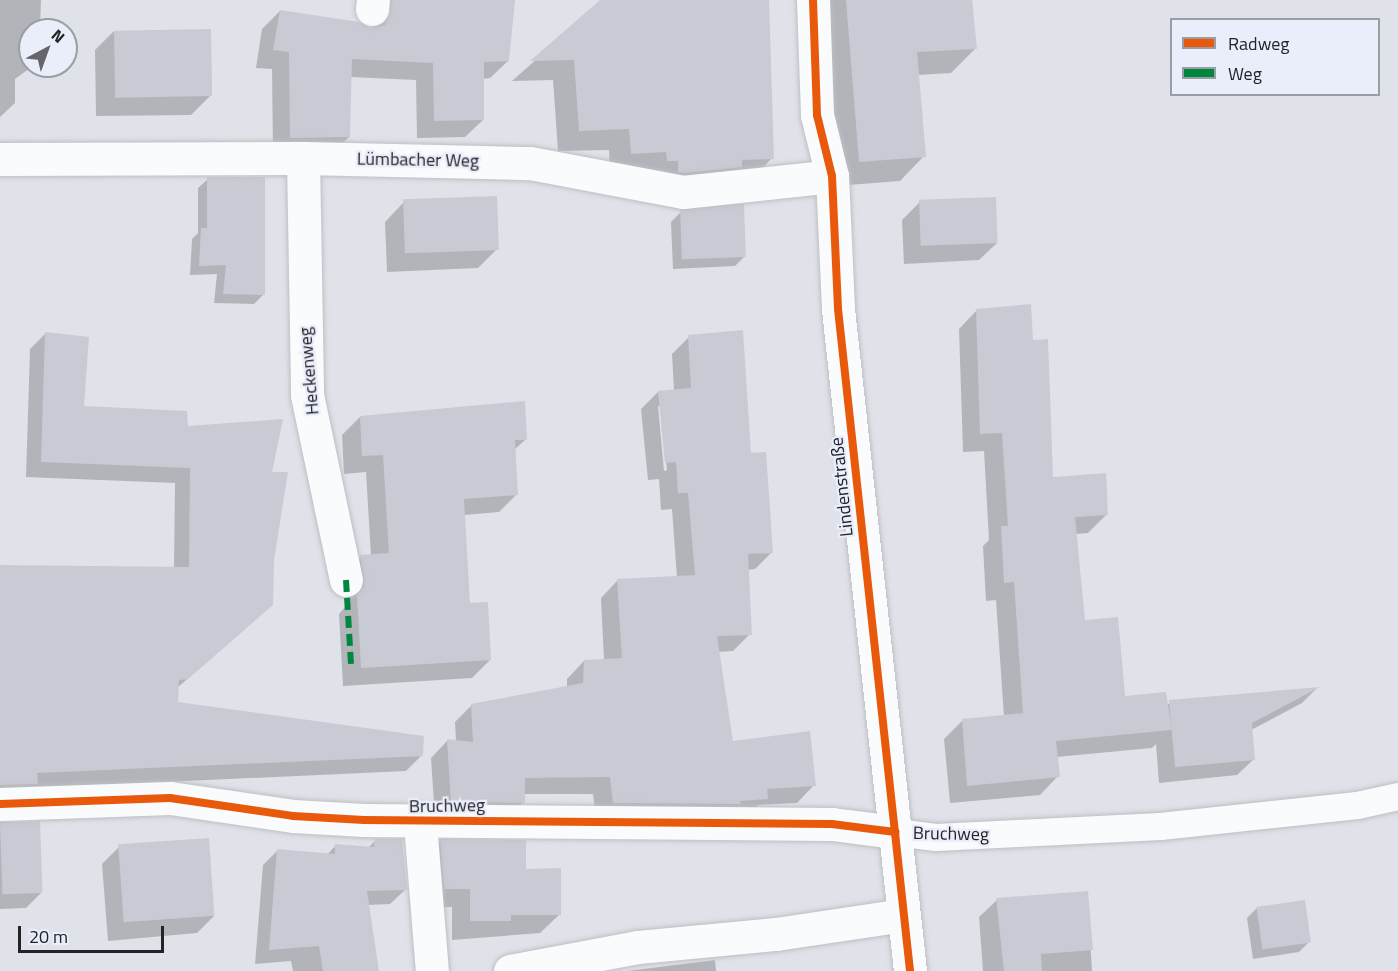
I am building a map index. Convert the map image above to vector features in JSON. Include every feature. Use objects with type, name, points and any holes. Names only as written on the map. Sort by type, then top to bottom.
[{"type":"street","name":"Lindenstraße","points":[[813,0],[817,115],[832,176],[837,309],[910,971]]},
{"type":"street","name":"Lümbacher Weg","points":[[0,159],[303,158],[530,163],[684,192],[832,176]]},
{"type":"street","name":"Heckenweg","points":[[303,158],[307,395],[346,580]]},
{"type":"street","name":"Bruchweg","points":[[0,804],[170,798],[293,816],[420,823],[832,824],[895,832]]},
{"type":"street","points":[[420,823],[432,971]]},
{"type":"street","points":[[510,971],[638,947],[776,934],[903,915]]},
{"type":"lane","name":"Bruchweg","points":[[895,832],[936,837],[1160,826],[1357,805],[1398,796]]},
{"type":"building","points":[[391,0],[515,0],[509,61],[484,62],[484,120],[434,121],[433,63],[352,59],[350,137],[290,138],[289,52],[273,50],[280,10],[359,22],[371,28],[385,25]]},
{"type":"building","points":[[600,0],[769,0],[774,159],[742,160],[742,167],[684,173],[678,172],[678,161],[667,161],[666,152],[631,154],[629,129],[579,131],[574,60],[530,61]]},
{"type":"building","points":[[846,0],[972,0],[977,49],[917,52],[926,157],[859,162]]},
{"type":"building","points":[[211,29],[212,96],[115,98],[114,31]]},
{"type":"building","points":[[207,177],[265,177],[265,295],[223,294],[226,265],[199,266],[201,228],[207,228]]},
{"type":"building","points":[[497,196],[499,250],[405,253],[403,199]]},
{"type":"building","points":[[996,197],[998,243],[921,246],[919,200]]},
{"type":"building","points":[[744,204],[746,257],[682,259],[680,206]]},
{"type":"building","points":[[1031,304],[1033,340],[1048,339],[1053,477],[1106,473],[1108,515],[1075,517],[1085,620],[1118,617],[1125,696],[1166,692],[1172,730],[1056,741],[1060,777],[967,786],[962,719],[1023,713],[1014,582],[1004,583],[1001,526],[1008,526],[1002,433],[980,434],[976,309]]},
{"type":"building","points":[[743,330],[751,453],[766,452],[773,553],[748,554],[752,635],[717,636],[733,741],[810,731],[816,786],[767,789],[768,799],[740,801],[741,804],[613,803],[610,777],[525,778],[525,803],[451,802],[447,739],[473,742],[471,704],[583,683],[584,660],[622,658],[617,579],[695,575],[688,493],[678,493],[676,462],[665,463],[658,391],[691,388],[688,335]]},
{"type":"building","points":[[45,332],[89,337],[84,406],[187,411],[188,426],[283,419],[272,472],[288,472],[274,560],[273,605],[188,679],[179,680],[178,702],[424,736],[423,756],[37,773],[38,784],[0,785],[0,565],[189,567],[190,468],[41,462]]},
{"type":"building","points":[[525,401],[527,440],[515,440],[518,495],[464,499],[470,603],[488,602],[491,660],[361,668],[357,595],[364,586],[364,577],[360,555],[389,553],[383,455],[362,456],[360,416]]},
{"type":"building","points":[[1320,687],[1252,723],[1255,760],[1175,767],[1169,700]]},
{"type":"building","points":[[40,821],[43,893],[3,894],[0,822]]},
{"type":"building","points":[[209,838],[214,916],[124,922],[118,844]]},
{"type":"building","points":[[375,839],[402,839],[407,890],[367,891],[379,971],[323,971],[319,946],[269,950],[277,849],[335,854],[335,844],[374,847]]},
{"type":"building","points":[[440,839],[526,840],[526,869],[561,868],[561,915],[511,915],[511,921],[470,921],[470,889],[444,889]]},
{"type":"building","points":[[1088,891],[1093,950],[1041,954],[1042,971],[1004,971],[996,898]]},
{"type":"building","points":[[1305,900],[1311,943],[1262,949],[1256,907]]},
{"type":"marked path","points":[[346,580],[351,664]]},
{"type":"cycle path","points":[[813,0],[817,115],[832,176],[838,309],[910,971]]},
{"type":"cycle path","points":[[0,804],[170,798],[293,816],[364,820],[832,824],[895,832]]}]
